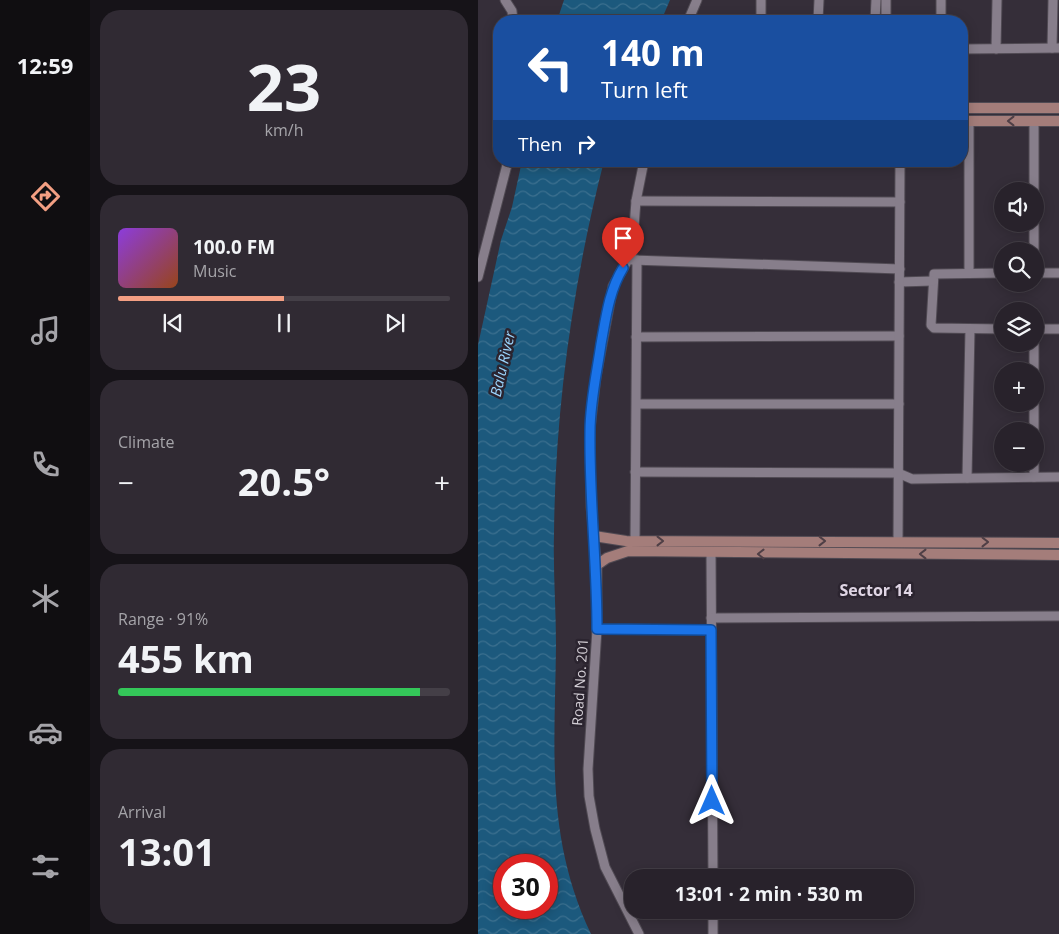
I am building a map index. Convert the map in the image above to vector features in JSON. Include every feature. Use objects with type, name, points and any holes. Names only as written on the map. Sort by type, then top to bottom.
[{"type":"street","points":[[505,0],[512,15]]},
{"type":"street","points":[[691,15],[697,0]]},
{"type":"street","points":[[761,0],[761,15]]},
{"type":"street","points":[[818,0],[818,15]]},
{"type":"street","points":[[876,0],[876,15]]},
{"type":"street","points":[[886,0],[886,15]]},
{"type":"street","points":[[941,0],[941,15]]},
{"type":"street","points":[[996,50],[997,0]]},
{"type":"street","points":[[968,49],[1056,48],[1053,0]]},
{"type":"street","points":[[968,108],[1060,108]]},
{"type":"street","points":[[968,121],[1060,121]]},
{"type":"street","points":[[1034,121],[1034,182]]},
{"type":"street","points":[[478,276],[506,167]]},
{"type":"street","name":"Road No. 201","points":[[639,934],[605,867],[589,796],[588,769],[597,629],[597,565],[594,536],[590,429],[596,377],[613,286],[633,260],[636,201],[643,167]]},
{"type":"street","points":[[898,542],[900,167]]},
{"type":"street","points":[[966,167],[968,272]]},
{"type":"street","points":[[636,201],[900,202]]},
{"type":"street","points":[[635,541],[637,404],[633,260],[900,269]]},
{"type":"street","points":[[994,273],[934,274],[932,326],[994,329]]},
{"type":"street","points":[[1044,273],[1060,273]]},
{"type":"street","points":[[899,282],[933,281]]},
{"type":"street","points":[[967,478],[970,329]]},
{"type":"street","points":[[1044,329],[1060,329]]},
{"type":"street","points":[[636,337],[899,336]]},
{"type":"street","points":[[637,404],[899,404]]},
{"type":"street","points":[[635,472],[898,473],[903,477],[912,479],[1060,478]]},
{"type":"street","points":[[1034,472],[1034,477]]},
{"type":"street","points":[[594,536],[612,540],[635,541],[1060,543]]},
{"type":"street","points":[[597,565],[607,558],[628,551],[1060,555]]},
{"type":"street","points":[[711,553],[713,869]]},
{"type":"street","points":[[711,618],[1060,616]]},
{"type":"street","points":[[597,629],[711,630]]},
{"type":"street","points":[[713,919],[713,934]]},
{"type":"water","points":[[564,0],[670,0],[664,15],[559,15]]},
{"type":"water","name":"Balu River","points":[[521,167],[603,167],[583,253],[568,346],[558,440],[554,535],[556,645],[555,756],[559,827],[576,898],[591,934],[478,934],[478,345],[501,240],[512,207]]},
{"type":"district","name":"Sector 14","points":[[876,590]]},
{"type":"route","points":[[623,268],[613,286],[607,313],[596,377],[590,429],[591,507],[597,569],[597,629],[711,630],[712,801]]}]
